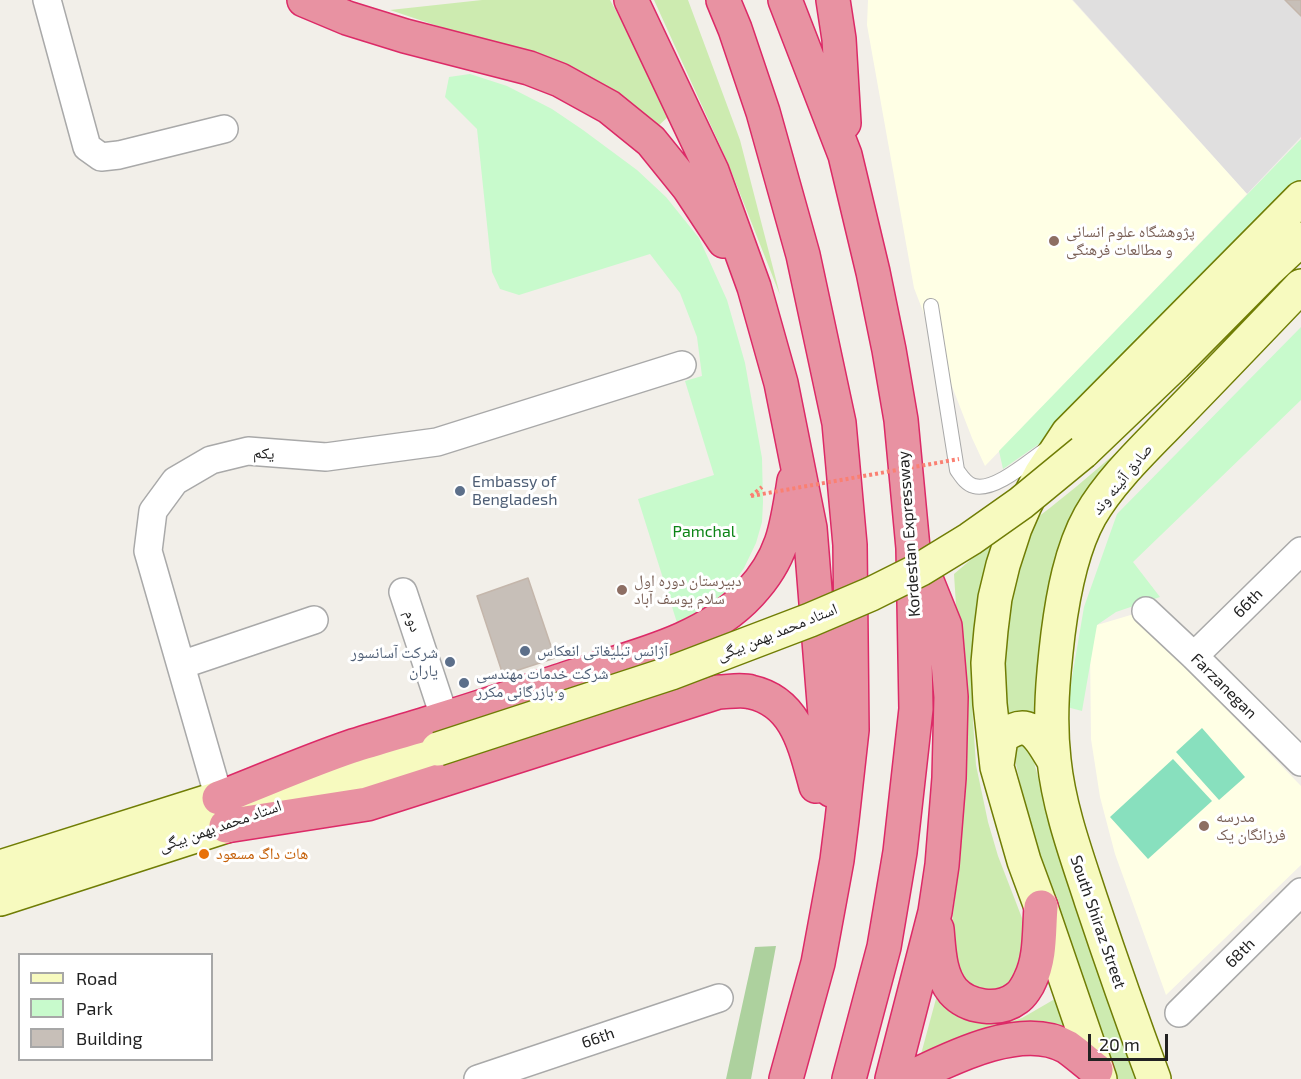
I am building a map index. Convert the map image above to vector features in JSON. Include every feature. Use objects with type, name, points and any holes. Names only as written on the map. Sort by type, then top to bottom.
[{"type":"highway","points":[[304,0],[347,18],[405,36],[529,68],[560,80],[609,106],[651,141],[683,180],[754,287]]},
{"type":"highway","points":[[631,0],[712,171],[754,287],[781,383],[810,528],[837,860]]},
{"type":"highway","points":[[723,0],[763,112],[803,255],[839,423],[850,545],[852,730],[837,860],[818,963],[786,1079]]},
{"type":"highway","name":"Kordestan Expressway","points":[[785,0],[846,155],[890,350],[901,420],[913,548],[916,709],[900,852],[884,947],[849,1079]]},
{"type":"highway","points":[[833,0],[839,39],[846,155]]},
{"type":"highway","points":[[442,734],[652,651],[703,629],[731,611],[750,594],[770,570],[778,553],[784,536],[797,459]]},
{"type":"highway","points":[[892,1079],[935,912],[942,865],[949,778],[951,697],[945,626],[913,548]]},
{"type":"highway","points":[[703,629],[717,633],[728,644],[732,657],[731,672],[718,692]]},
{"type":"highway","points":[[223,812],[367,804],[718,692],[750,691],[780,706],[790,716],[801,734],[837,860]]},
{"type":"highway","points":[[935,912],[942,968],[953,991],[964,1001],[982,1007],[1002,1006],[1018,998],[1030,980],[1038,958],[1041,907]]},
{"type":"highway","points":[[912,1079],[956,1055],[1016,1039],[1042,1039],[1066,1047],[1098,1075]]},
{"type":"main road","points":[[1076,442],[1301,198]]},
{"type":"main road","points":[[1098,1075],[1024,861],[997,767],[988,663],[995,598],[1003,565],[1015,528],[1041,474],[1076,442],[1175,364],[1301,239]]},
{"type":"main road","name":"صادق آئینه وند","points":[[1054,761],[1052,692],[1062,608],[1072,563],[1090,517],[1143,451],[1301,286]]},
{"type":"main road","name":"استاد محمد بهمن بیگی","points":[[0,899],[223,812],[442,734],[671,673],[810,620],[871,594],[921,569],[969,539],[1021,503],[1076,442]]},
{"type":"main road","points":[[997,767],[1001,738],[1010,731],[1024,728],[1035,731],[1054,761]]},
{"type":"main road","name":"South Shiraz Street","points":[[1054,761],[1068,832],[1154,1079]]},
{"type":"main road","name":"استاد محمد بهمن بیگی","points":[[0,867],[223,812]]},
{"type":"street","points":[[47,0],[87,147],[101,157],[119,155],[224,129]]},
{"type":"street","name":"یکم","points":[[223,812],[148,551],[153,512],[175,481],[211,460],[248,451],[326,457],[437,442],[682,365]]},
{"type":"street","name":"66th","points":[[1194,656],[1301,551]]},
{"type":"street","name":"دوم","points":[[403,592],[442,734]]},
{"type":"street","name":"Farzanegan","points":[[1146,611],[1301,762]]},
{"type":"street","points":[[181,665],[314,620]]},
{"type":"street","name":"68th","points":[[1179,1013],[1301,892]]},
{"type":"street","name":"66th","points":[[478,1079],[719,998]]},
{"type":"lane","points":[[931,306],[957,470],[966,483],[975,487],[989,485],[1076,442]]},
{"type":"path","points":[[751,496],[959,459]]},
{"type":"shaded area","name":"پژوهشگاه علوم انسانی و مطالعات فرهنگی","points":[[868,0],[1072,0],[1247,194],[985,466],[914,288],[867,25]]},
{"type":"shaded area","points":[[1073,0],[1301,0],[1301,137],[1247,194]]},
{"type":"shaded area","name":"مدرسه فرزانگان یک","points":[[1134,614],[1301,786],[1301,865],[1166,995],[1115,854],[1100,797],[1091,739],[1090,647],[1097,625]]},
{"type":"green space","points":[[482,0],[610,0],[672,113],[656,128],[560,67],[390,10]]},
{"type":"green space","points":[[654,0],[688,0],[740,140],[780,295],[728,163]]},
{"type":"green space","name":"Pamchal","points":[[470,74],[507,86],[552,109],[637,170],[666,197],[699,238],[727,300],[745,363],[762,458],[762,522],[756,543],[744,568],[732,585],[702,614],[679,629],[638,499],[714,475],[685,381],[702,376],[697,337],[680,293],[650,254],[519,295],[500,289],[492,272],[477,129],[445,97],[449,77]]},
{"type":"green space","points":[[1301,139],[1301,181],[1173,311],[1066,425],[1003,469],[999,451]]},
{"type":"green space","points":[[1301,327],[1301,400],[1133,562],[1160,597],[1116,612],[1097,625],[1082,711],[1067,707],[1084,607],[1117,514]]},
{"type":"green space","points":[[1127,443],[1111,471],[1040,715],[1019,712],[999,720],[995,692],[1022,529]]},
{"type":"green space","points":[[994,540],[976,620],[973,646],[971,675],[976,765],[988,822],[1025,932],[1020,983],[982,995],[959,977],[951,930],[959,865],[964,731],[954,574]]},
{"type":"green space","points":[[1202,728],[1245,777],[1219,800],[1176,752]]},
{"type":"green space","points":[[1017,736],[1032,751],[1048,813],[1139,1079],[1117,1079],[1097,1023],[1034,837],[1012,743]]},
{"type":"green space","points":[[1173,759],[1212,801],[1148,859],[1110,817]]},
{"type":"green space","points":[[776,946],[751,1079],[726,1079],[755,947]]},
{"type":"green space","points":[[937,995],[964,1018],[986,1023],[1009,1022],[1022,1018],[1060,996],[1076,1032],[920,1058]]},
{"type":"building","points":[[1285,0],[1301,0],[1301,16]]},
{"type":"building","points":[[528,578],[555,658],[503,675],[477,596]]},
{"type":"place","name":"پژوهشگاه علوم انسانی و مطالعات فرهنگی","points":[[1054,241]]},
{"type":"place","name":"Embassy of Bengladesh","points":[[460,491]]},
{"type":"place","name":"دبیرستان دوره اول سلام یوسف آباد","points":[[622,590]]},
{"type":"place","name":"آژانس تبلیغاتی انعکاس","points":[[525,651]]},
{"type":"place","name":"شرکت آسانسور یاران","points":[[450,662]]},
{"type":"place","name":"شرکت خدمات مهندسی و بازرگانی مکرر","points":[[464,683]]},
{"type":"place","name":"مدرسه فرزانگان یک","points":[[1204,826]]},
{"type":"place","name":"هات داگ مسعود","points":[[204,854]]}]
